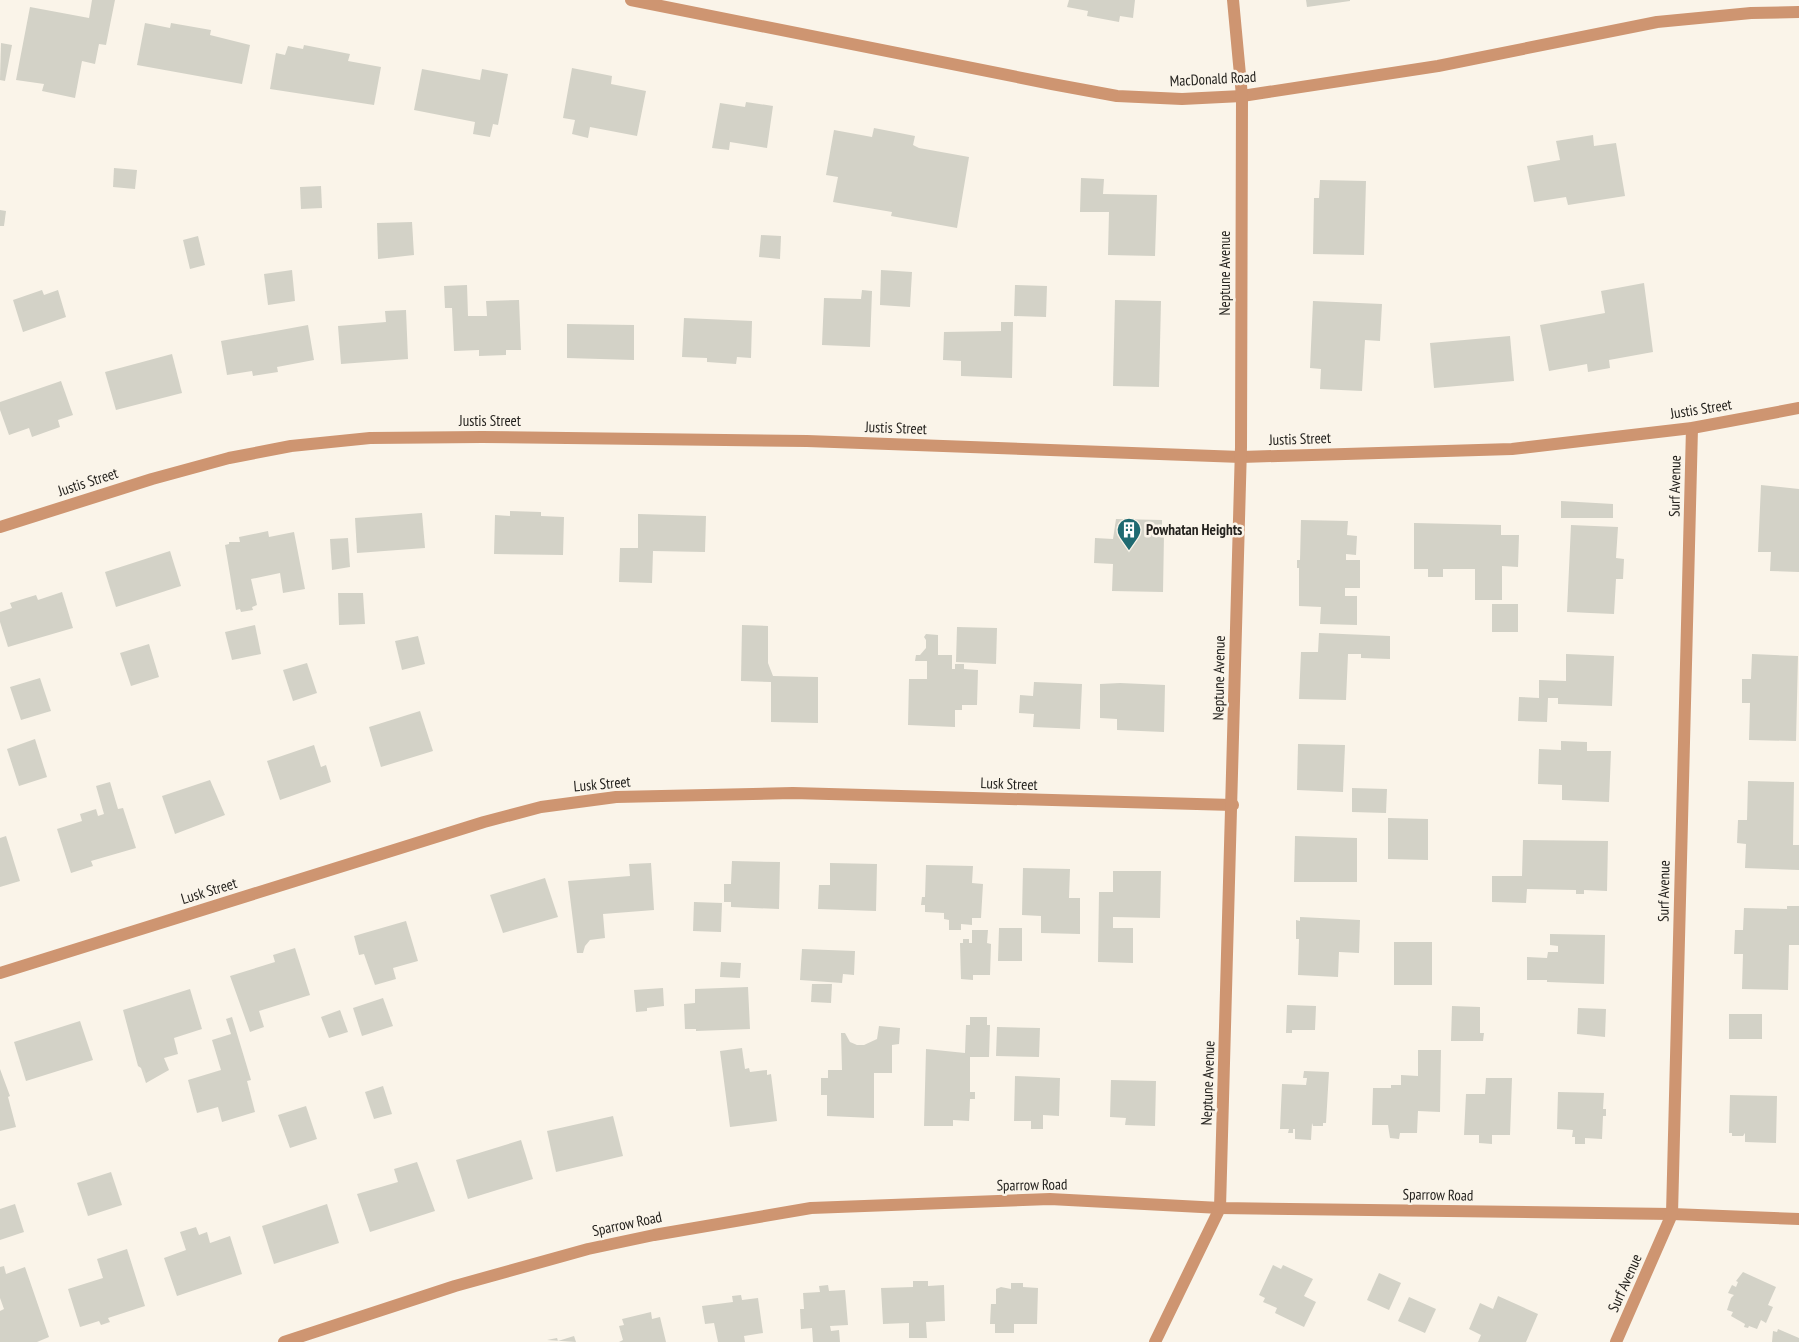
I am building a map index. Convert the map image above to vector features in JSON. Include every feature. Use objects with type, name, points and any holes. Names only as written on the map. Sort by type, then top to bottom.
[{"type":"street","name":"MacDonald Road","points":[[631,0],[1117,96],[1182,99],[1242,96],[1438,66],[1657,22],[1751,13],[1799,12]]},
{"type":"street","name":"Neptune Avenue","points":[[1155,1342],[1220,1208],[1233,805],[1241,457],[1242,96],[1233,0]]},
{"type":"street","name":"Justis Street","points":[[0,528],[152,479],[228,458],[291,446],[370,438],[482,437],[807,441],[1241,457],[1512,450],[1692,428],[1799,408]]},
{"type":"street","name":"Surf Avenue","points":[[1616,1342],[1672,1214],[1692,428]]},
{"type":"street","name":"Lusk Street","points":[[0,973],[474,825],[541,807],[616,797],[793,793],[1233,805]]},
{"type":"street","name":"Sparrow Road","points":[[284,1342],[455,1286],[588,1249],[654,1235],[811,1208],[1050,1199],[1220,1208],[1672,1214],[1799,1219]]},
{"type":"building","points":[[92,0],[115,0],[106,45],[99,44],[95,64],[82,61],[75,98],[42,91],[44,84],[16,80],[30,7],[89,18]]},
{"type":"building","points":[[1069,0],[1135,0],[1133,18],[1120,16],[1119,22],[1087,16],[1088,11],[1067,7]]},
{"type":"building","points":[[1306,0],[1350,0],[1350,1],[1307,7]]},
{"type":"building","points":[[145,23],[170,28],[171,23],[211,30],[210,35],[250,45],[242,84],[137,65]]},
{"type":"building","points":[[1,43],[12,45],[5,81],[0,80]]},
{"type":"building","points":[[304,45],[350,54],[348,61],[381,67],[374,105],[270,89],[276,53],[285,55],[288,46],[303,49]]},
{"type":"building","points":[[572,68],[612,76],[611,84],[646,91],[637,136],[590,127],[588,138],[572,134],[575,120],[563,118]]},
{"type":"building","points":[[422,69],[480,80],[482,69],[508,74],[498,125],[493,124],[490,137],[473,134],[475,122],[414,110]]},
{"type":"building","points":[[746,102],[773,106],[767,148],[730,142],[729,150],[712,148],[720,103],[745,107]]},
{"type":"building","points":[[874,128],[915,136],[913,145],[919,148],[969,157],[957,228],[891,216],[892,212],[833,202],[838,177],[826,175],[834,130],[872,137]]},
{"type":"building","points":[[1593,135],[1594,146],[1616,143],[1625,196],[1568,205],[1566,197],[1534,202],[1527,166],[1560,160],[1556,141]]},
{"type":"building","points":[[114,168],[137,170],[135,189],[113,187]]},
{"type":"building","points":[[1081,178],[1104,179],[1103,194],[1157,195],[1155,256],[1108,255],[1109,212],[1080,212]]},
{"type":"building","points":[[1320,180],[1366,181],[1364,255],[1313,254],[1314,198],[1319,198]]},
{"type":"building","points":[[321,186],[322,208],[301,209],[300,187]]},
{"type":"building","points":[[0,210],[6,211],[4,226],[0,226]]},
{"type":"building","points":[[412,222],[414,255],[378,259],[377,223]]},
{"type":"building","points":[[761,235],[781,236],[780,259],[759,257]]},
{"type":"building","points":[[198,236],[205,265],[190,269],[183,240]]},
{"type":"building","points":[[292,270],[295,301],[268,305],[264,274]]},
{"type":"building","points":[[881,270],[912,272],[910,307],[880,305]]},
{"type":"building","points":[[1644,283],[1653,352],[1609,360],[1610,368],[1588,372],[1587,364],[1549,371],[1540,325],[1605,313],[1601,291]]},
{"type":"building","points":[[467,285],[468,316],[487,316],[486,301],[519,300],[521,350],[506,350],[506,355],[479,356],[479,350],[454,351],[452,308],[445,308],[444,286]]},
{"type":"building","points":[[1015,285],[1047,286],[1046,317],[1014,316]]},
{"type":"building","points":[[42,290],[44,295],[58,290],[66,317],[23,332],[13,300]]},
{"type":"building","points":[[862,290],[872,291],[870,347],[822,345],[824,298],[861,299]]},
{"type":"building","points":[[1115,300],[1161,301],[1159,387],[1113,386]]},
{"type":"building","points":[[1313,301],[1382,304],[1380,341],[1365,340],[1362,391],[1320,389],[1321,369],[1310,368]]},
{"type":"building","points":[[406,310],[408,359],[341,364],[338,326],[386,322],[385,311]]},
{"type":"building","points":[[684,318],[752,321],[751,358],[737,357],[736,364],[707,362],[707,358],[682,357]]},
{"type":"building","points":[[1001,322],[1013,322],[1012,378],[961,376],[961,361],[943,360],[944,332],[1001,331]]},
{"type":"building","points":[[567,324],[634,325],[634,360],[567,358]]},
{"type":"building","points":[[308,325],[314,360],[277,367],[278,372],[253,376],[252,371],[227,375],[221,341]]},
{"type":"building","points":[[1510,336],[1514,381],[1434,388],[1430,343]]},
{"type":"building","points":[[172,354],[182,393],[116,410],[105,372]]},
{"type":"building","points":[[61,381],[73,415],[58,420],[60,427],[32,437],[29,428],[9,435],[0,410],[0,402]]},
{"type":"building","points":[[1761,485],[1799,489],[1799,572],[1770,571],[1771,552],[1758,552]]},
{"type":"building","points":[[1561,501],[1613,504],[1613,518],[1561,518]]},
{"type":"building","points":[[510,511],[541,512],[541,516],[564,517],[563,555],[494,554],[495,515],[510,516]]},
{"type":"building","points":[[422,513],[425,548],[357,553],[355,518]]},
{"type":"building","points":[[638,514],[706,516],[705,552],[653,551],[652,583],[619,582],[620,548],[638,548]]},
{"type":"building","name":"Powhatan Heights","points":[[1116,519],[1162,520],[1162,534],[1164,534],[1163,592],[1112,591],[1113,564],[1094,563],[1095,538],[1113,539]]},
{"type":"building","points":[[1301,520],[1348,521],[1347,535],[1357,536],[1356,555],[1346,554],[1346,560],[1360,560],[1360,588],[1345,588],[1345,596],[1357,596],[1357,625],[1320,624],[1321,607],[1299,606],[1299,568],[1297,568],[1297,560],[1300,560]]},
{"type":"building","points":[[1414,523],[1501,525],[1501,535],[1519,535],[1518,567],[1502,566],[1502,600],[1475,600],[1475,569],[1443,569],[1443,577],[1428,577],[1428,569],[1414,569]]},
{"type":"building","points":[[1571,525],[1618,527],[1616,558],[1624,559],[1623,579],[1616,579],[1614,614],[1567,612]]},
{"type":"building","points":[[268,531],[269,537],[294,532],[305,589],[283,593],[280,573],[251,579],[257,605],[252,607],[253,610],[241,612],[240,609],[236,610],[225,545],[229,544],[229,542],[240,542],[239,537]]},
{"type":"building","points":[[348,538],[350,567],[332,570],[330,539]]},
{"type":"building","points":[[170,551],[181,586],[116,607],[105,572]]},
{"type":"building","points":[[62,592],[73,628],[8,647],[0,622],[0,612],[12,608],[10,603],[36,595],[38,600]]},
{"type":"building","points":[[338,593],[363,593],[365,624],[339,625]]},
{"type":"building","points":[[1492,604],[1518,604],[1518,632],[1492,632]]},
{"type":"building","points":[[255,625],[261,654],[232,660],[225,632]]},
{"type":"building","points":[[742,625],[768,626],[768,663],[773,676],[818,677],[818,723],[771,722],[771,682],[741,681]]},
{"type":"building","points":[[957,627],[997,628],[996,664],[956,662]]},
{"type":"building","points":[[1319,633],[1390,636],[1390,659],[1361,658],[1361,654],[1348,654],[1346,700],[1299,699],[1301,652],[1318,652]]},
{"type":"building","points":[[926,634],[938,635],[938,655],[952,655],[952,669],[955,669],[955,664],[964,664],[964,669],[978,670],[977,705],[962,705],[962,710],[955,710],[955,727],[908,725],[909,679],[927,679],[927,661],[915,661],[916,655],[920,655],[926,648],[924,637]]},
{"type":"building","points":[[418,636],[425,664],[402,670],[395,641]]},
{"type":"building","points":[[149,644],[159,677],[131,686],[120,653]]},
{"type":"building","points":[[1566,654],[1614,656],[1612,706],[1558,704],[1558,698],[1548,698],[1547,722],[1518,721],[1519,697],[1539,698],[1539,680],[1566,681]]},
{"type":"building","points":[[1752,654],[1798,656],[1796,741],[1749,740],[1750,703],[1742,703],[1742,679],[1751,679]]},
{"type":"building","points":[[307,663],[317,693],[293,701],[283,670]]},
{"type":"building","points":[[40,678],[51,711],[21,720],[10,687]]},
{"type":"building","points":[[1034,682],[1082,684],[1080,729],[1033,727],[1034,714],[1019,713],[1020,695],[1033,696]]},
{"type":"building","points":[[1100,684],[1165,685],[1164,732],[1117,730],[1117,719],[1100,718]]},
{"type":"building","points":[[420,711],[433,751],[381,767],[369,727]]},
{"type":"building","points":[[35,739],[47,777],[19,786],[7,749]]},
{"type":"building","points":[[1561,741],[1587,742],[1587,751],[1611,751],[1609,802],[1562,800],[1562,785],[1538,784],[1539,749],[1561,750]]},
{"type":"building","points":[[1298,744],[1345,745],[1343,792],[1297,790]]},
{"type":"building","points":[[314,745],[321,767],[326,765],[331,782],[280,800],[267,761]]},
{"type":"building","points":[[210,780],[225,815],[175,834],[162,796]]},
{"type":"building","points":[[1748,781],[1794,782],[1793,845],[1799,845],[1799,870],[1745,868],[1746,844],[1737,843],[1738,820],[1747,820]]},
{"type":"building","points":[[110,782],[118,809],[123,808],[136,848],[91,861],[93,866],[71,873],[57,829],[82,821],[80,814],[96,809],[98,816],[104,814],[96,786]]},
{"type":"building","points":[[1352,788],[1387,789],[1386,813],[1352,812]]},
{"type":"building","points":[[1388,818],[1428,819],[1428,860],[1388,859]]},
{"type":"building","points":[[6,836],[20,881],[0,887],[0,838]]},
{"type":"building","points":[[1295,836],[1357,838],[1357,882],[1294,882]]},
{"type":"building","points":[[1523,840],[1608,841],[1607,891],[1584,890],[1584,894],[1576,894],[1576,890],[1527,889],[1526,903],[1492,902],[1492,876],[1522,876]]},
{"type":"building","points":[[732,861],[780,862],[779,909],[731,907],[731,902],[724,902],[724,884],[731,884]]},
{"type":"building","points":[[651,863],[654,910],[603,914],[605,938],[590,940],[585,946],[583,953],[577,953],[568,881],[630,876],[629,864]]},
{"type":"building","points":[[830,863],[877,864],[876,911],[818,909],[819,885],[830,885]]},
{"type":"building","points":[[926,865],[973,866],[972,883],[983,884],[981,918],[972,918],[972,925],[961,924],[961,930],[949,930],[949,920],[944,919],[944,913],[925,912],[925,905],[921,905],[922,897],[925,897]]},
{"type":"building","points":[[1023,868],[1070,869],[1069,898],[1080,898],[1080,934],[1041,933],[1041,916],[1022,915]]},
{"type":"building","points":[[1113,871],[1161,871],[1160,918],[1113,917],[1113,928],[1133,928],[1133,963],[1098,962],[1099,892],[1113,892]]},
{"type":"building","points":[[545,878],[558,917],[503,933],[490,895]]},
{"type":"building","points":[[694,902],[722,903],[721,932],[693,931]]},
{"type":"building","points":[[1787,906],[1799,906],[1799,945],[1789,945],[1788,990],[1742,989],[1743,954],[1734,954],[1735,930],[1743,930],[1744,908],[1787,909]]},
{"type":"building","points":[[1300,917],[1360,920],[1359,953],[1339,952],[1338,977],[1298,975],[1299,939],[1296,939],[1296,920],[1300,921]]},
{"type":"building","points":[[406,921],[418,961],[393,968],[396,979],[375,985],[364,954],[359,955],[354,936]]},
{"type":"building","points":[[999,928],[1022,928],[1022,961],[998,961]]},
{"type":"building","points":[[972,930],[988,930],[987,943],[991,944],[990,975],[973,975],[973,980],[961,979],[960,943],[963,943],[963,939],[969,939],[969,943],[972,943]]},
{"type":"building","points":[[1550,934],[1605,935],[1604,984],[1527,980],[1527,957],[1547,958],[1548,952],[1558,952],[1558,946],[1550,945]]},
{"type":"building","points":[[1394,942],[1432,942],[1432,985],[1394,985]]},
{"type":"building","points":[[295,948],[310,995],[259,1011],[264,1027],[250,1032],[230,976],[275,962],[273,955]]},
{"type":"building","points":[[802,949],[855,951],[854,975],[843,974],[842,983],[800,980]]},
{"type":"building","points":[[721,962],[741,963],[740,978],[720,977]]},
{"type":"building","points":[[812,984],[832,984],[831,1003],[811,1002]]},
{"type":"building","points":[[748,987],[750,1029],[696,1031],[696,1029],[685,1029],[684,1004],[695,1003],[695,989]]},
{"type":"building","points":[[663,988],[664,1006],[647,1008],[647,1011],[636,1012],[634,990]]},
{"type":"building","points":[[190,989],[202,1029],[174,1038],[178,1054],[164,1058],[169,1070],[146,1083],[141,1068],[138,1066],[123,1010]]},
{"type":"building","points":[[383,998],[393,1026],[362,1036],[353,1008]]},
{"type":"building","points":[[1287,1005],[1316,1006],[1315,1030],[1292,1030],[1292,1033],[1286,1033]]},
{"type":"building","points":[[1452,1006],[1480,1007],[1480,1033],[1484,1033],[1483,1041],[1451,1041]]},
{"type":"building","points":[[1578,1008],[1606,1009],[1605,1037],[1577,1034]]},
{"type":"building","points":[[340,1010],[348,1032],[329,1038],[321,1017]]},
{"type":"building","points":[[1729,1014],[1762,1014],[1762,1039],[1729,1039]]},
{"type":"building","points":[[232,1017],[251,1080],[247,1081],[255,1112],[222,1122],[218,1107],[197,1113],[188,1080],[221,1070],[212,1040],[231,1034],[226,1019]]},
{"type":"building","points":[[970,1017],[987,1017],[987,1025],[990,1025],[989,1057],[970,1057],[970,1092],[975,1092],[975,1099],[970,1099],[969,1121],[953,1120],[953,1126],[924,1126],[926,1049],[965,1053],[966,1025],[970,1025]]},
{"type":"building","points":[[80,1021],[93,1060],[26,1081],[14,1042]]},
{"type":"building","points":[[879,1026],[900,1028],[899,1044],[892,1045],[892,1073],[874,1073],[874,1118],[827,1116],[827,1095],[821,1095],[821,1078],[828,1078],[828,1070],[842,1070],[841,1033],[845,1033],[850,1042],[864,1045],[877,1039]]},
{"type":"building","points":[[997,1027],[1040,1028],[1039,1057],[996,1056]]},
{"type":"building","points":[[742,1048],[745,1069],[749,1068],[750,1072],[767,1070],[767,1075],[771,1074],[777,1121],[730,1127],[720,1051]]},
{"type":"building","points":[[1418,1050],[1441,1050],[1440,1112],[1418,1111],[1417,1133],[1400,1133],[1399,1139],[1390,1138],[1388,1125],[1372,1125],[1373,1088],[1391,1088],[1391,1085],[1401,1085],[1401,1075],[1418,1076]]},
{"type":"building","points":[[0,1069],[10,1096],[8,1097],[16,1127],[0,1131]]},
{"type":"building","points":[[1304,1071],[1329,1072],[1326,1123],[1323,1123],[1323,1126],[1313,1126],[1312,1123],[1311,1140],[1295,1139],[1295,1129],[1293,1129],[1293,1133],[1288,1133],[1289,1129],[1280,1129],[1282,1084],[1306,1085],[1307,1078],[1303,1078]]},
{"type":"building","points":[[1015,1076],[1060,1078],[1059,1116],[1043,1115],[1043,1129],[1031,1129],[1031,1121],[1014,1121]]},
{"type":"building","points":[[1486,1078],[1512,1078],[1510,1135],[1492,1135],[1492,1144],[1479,1143],[1479,1135],[1464,1135],[1466,1094],[1485,1094]]},
{"type":"building","points":[[1111,1080],[1156,1081],[1155,1126],[1125,1125],[1126,1118],[1110,1117]]},
{"type":"building","points":[[383,1086],[392,1114],[374,1119],[365,1092]]},
{"type":"building","points":[[1558,1092],[1604,1093],[1603,1109],[1606,1109],[1606,1116],[1603,1116],[1602,1139],[1585,1138],[1585,1144],[1575,1144],[1575,1137],[1572,1137],[1573,1130],[1557,1129]]},
{"type":"building","points":[[1730,1095],[1777,1096],[1776,1143],[1745,1142],[1745,1133],[1743,1136],[1732,1136],[1732,1133],[1729,1133]]},
{"type":"building","points":[[306,1106],[317,1139],[290,1148],[278,1115]]},
{"type":"building","points":[[613,1116],[623,1156],[556,1172],[547,1131]]},
{"type":"building","points":[[521,1140],[533,1179],[468,1199],[456,1160]]},
{"type":"building","points":[[417,1162],[435,1211],[370,1232],[357,1194],[398,1182],[394,1169]]},
{"type":"building","points":[[111,1172],[122,1205],[88,1216],[77,1183]]},
{"type":"building","points":[[15,1204],[24,1232],[0,1240],[0,1209]]},
{"type":"building","points":[[327,1204],[339,1243],[274,1264],[262,1226]]},
{"type":"building","points":[[196,1227],[199,1235],[207,1232],[210,1243],[230,1236],[242,1274],[177,1296],[164,1258],[186,1250],[180,1232]]},
{"type":"building","points":[[127,1249],[145,1306],[108,1318],[110,1322],[101,1325],[99,1321],[80,1327],[68,1289],[103,1278],[97,1259]]},
{"type":"building","points":[[1273,1265],[1281,1269],[1283,1265],[1313,1279],[1304,1296],[1316,1302],[1304,1327],[1275,1313],[1277,1308],[1263,1302],[1265,1298],[1259,1295]]},
{"type":"building","points":[[4,1266],[6,1274],[25,1267],[49,1337],[37,1342],[0,1342],[0,1311],[4,1309],[0,1298],[0,1267]]},
{"type":"building","points":[[1743,1272],[1776,1287],[1768,1305],[1773,1307],[1766,1323],[1761,1320],[1757,1329],[1749,1326],[1748,1328],[1744,1327],[1745,1324],[1731,1316],[1733,1312],[1727,1310],[1734,1295],[1728,1293],[1732,1285],[1736,1287],[1738,1282],[1736,1281]]},
{"type":"building","points":[[1379,1273],[1401,1283],[1389,1310],[1367,1300]]},
{"type":"building","points":[[913,1281],[928,1281],[928,1286],[944,1285],[945,1321],[926,1322],[927,1338],[909,1338],[909,1323],[883,1324],[881,1288],[913,1287]]},
{"type":"building","points":[[1011,1283],[1023,1283],[1023,1287],[1038,1288],[1037,1324],[1014,1324],[1014,1333],[995,1333],[995,1324],[990,1324],[991,1304],[996,1304],[996,1289],[1001,1287],[1011,1289]]},
{"type":"building","points":[[828,1285],[829,1291],[845,1290],[848,1325],[830,1326],[831,1331],[839,1330],[840,1342],[813,1342],[812,1328],[801,1329],[800,1309],[804,1309],[803,1293],[820,1292],[819,1286]]},
{"type":"building","points":[[741,1295],[742,1300],[758,1298],[763,1333],[744,1336],[745,1342],[718,1342],[714,1323],[705,1324],[702,1306],[733,1302],[732,1296]]},
{"type":"building","points":[[1498,1296],[1538,1314],[1526,1342],[1478,1342],[1481,1335],[1469,1329],[1480,1303],[1493,1309]]},
{"type":"building","points":[[1409,1297],[1436,1309],[1425,1333],[1398,1321]]},
{"type":"building","points":[[651,1312],[652,1319],[660,1317],[666,1342],[619,1342],[623,1340],[619,1326],[624,1325],[622,1319]]},
{"type":"building","points":[[1778,1329],[1799,1338],[1799,1342],[1772,1342],[1773,1331],[1777,1332]]},
{"type":"building","points":[[574,1336],[576,1342],[559,1341]]},
{"type":"building","points":[[557,1338],[558,1341],[547,1340]]},
{"type":"place","name":"Powhatan Heights","points":[[1129,551]]}]
